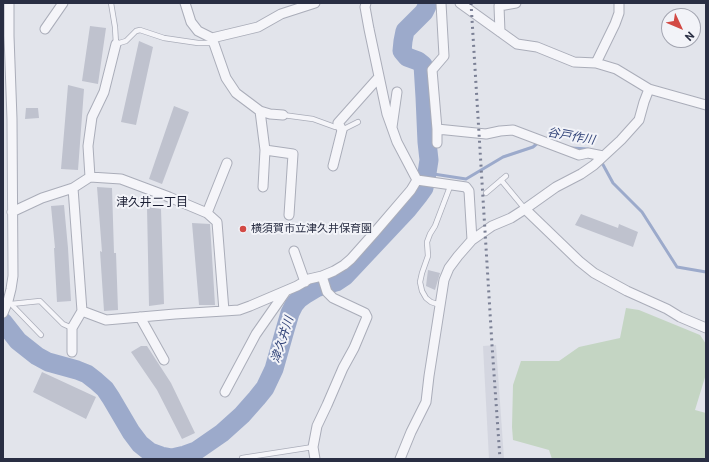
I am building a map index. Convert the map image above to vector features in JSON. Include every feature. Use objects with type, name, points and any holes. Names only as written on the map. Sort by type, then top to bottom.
[{"type":"street","points":[[6,305],[12,289],[13,276],[9,208],[9,3]]},
{"type":"street","points":[[45,29],[63,3]]},
{"type":"street","points":[[185,3],[191,22],[198,31],[213,40],[226,78],[236,93],[260,111],[270,114],[283,115]]},
{"type":"street","points":[[213,40],[258,27],[301,5],[315,3]]},
{"type":"street","points":[[366,3],[365,7],[368,29],[387,114],[397,142],[414,172],[422,180],[466,187],[469,191],[472,240]]},
{"type":"street","points":[[437,143],[432,70],[444,56],[441,3]]},
{"type":"street","points":[[460,3],[517,44],[537,47],[574,62],[596,64],[616,69],[649,89],[706,105]]},
{"type":"street","points":[[500,32],[499,6],[516,3]]},
{"type":"street","points":[[596,64],[615,24],[619,13],[619,3]]},
{"type":"street","points":[[90,178],[88,146],[92,117],[104,92],[116,44]]},
{"type":"street","points":[[333,166],[340,127],[379,77]]},
{"type":"street","points":[[400,459],[426,402],[444,280],[449,268],[472,240],[492,226],[511,218],[556,187],[581,174],[594,165],[622,140],[639,120],[649,89]]},
{"type":"street","points":[[392,130],[396,92]]},
{"type":"street","points":[[260,111],[265,150],[263,187]]},
{"type":"street","points":[[437,129],[486,134],[512,130],[579,155],[588,153],[603,156]]},
{"type":"street","points":[[265,150],[293,154],[289,215]]},
{"type":"street","points":[[207,213],[228,163]]},
{"type":"street","points":[[9,208],[73,188],[90,178],[121,179],[207,213],[217,222],[224,311]]},
{"type":"street","points":[[82,311],[106,320],[239,310],[286,292],[310,280],[323,278],[351,259],[411,190],[422,180]]},
{"type":"street","points":[[72,352],[72,328],[82,311],[73,188]]},
{"type":"street","points":[[525,209],[594,273],[627,291],[706,328]]},
{"type":"street","points":[[294,251],[305,282]]},
{"type":"street","points":[[315,459],[313,447],[317,426],[367,317],[365,313],[333,298],[327,292],[323,278]]},
{"type":"street","points":[[225,392],[256,334],[286,292]]},
{"type":"street","points":[[140,317],[164,360]]},
{"type":"lane","points":[[111,3],[116,44],[126,41],[136,31],[140,30],[164,38],[198,43],[213,40]]},
{"type":"lane","points":[[283,115],[313,119],[335,127],[358,122]]},
{"type":"lane","points":[[486,193],[506,176]]},
{"type":"lane","points":[[501,180],[525,209]]},
{"type":"lane","points":[[440,305],[431,302],[426,298],[422,291],[420,282],[428,256],[427,242],[435,226],[451,184]]},
{"type":"lane","points":[[6,305],[40,302],[62,324],[72,328]]},
{"type":"lane","points":[[6,305],[41,335]]},
{"type":"lane","points":[[242,458],[313,447]]},
{"type":"shaded area","points":[[496,345],[504,459],[489,459],[483,346]]},
{"type":"green space","points":[[626,308],[639,310],[700,335],[706,344],[706,374],[695,410],[706,413],[706,459],[552,459],[549,450],[513,440],[513,385],[521,361],[559,361],[579,347],[620,338]]},
{"type":"building","points":[[90,26],[106,28],[98,84],[82,81]]},
{"type":"building","points":[[139,41],[153,47],[136,125],[121,122]]},
{"type":"building","points":[[68,85],[84,89],[78,170],[61,169]]},
{"type":"building","points":[[174,106],[189,112],[162,184],[149,179]]},
{"type":"building","points":[[26,108],[38,108],[39,118],[25,119]]},
{"type":"building","points":[[97,187],[112,188],[118,310],[104,311],[100,251],[102,252]]},
{"type":"building","points":[[64,205],[71,301],[57,302],[55,248],[51,206]]},
{"type":"building","points":[[147,207],[161,209],[164,304],[149,306]]},
{"type":"building","points":[[581,214],[618,228],[619,224],[638,232],[633,247],[575,225]]},
{"type":"building","points":[[192,223],[210,224],[215,305],[199,305]]},
{"type":"building","points":[[428,270],[440,273],[435,290],[426,286]]},
{"type":"building","points":[[141,346],[147,346],[171,383],[195,433],[182,439],[157,390],[131,352]]},
{"type":"building","points":[[42,372],[96,397],[86,419],[33,392]]},
{"type":"waterway","name":"津久井川","points":[[3,322],[18,341],[37,356],[48,362],[87,374],[96,381],[105,389],[140,444],[150,452],[172,458],[185,455],[196,451],[222,433],[242,415],[265,388],[274,369],[290,313],[294,305],[299,299],[316,288],[336,282],[345,276],[407,210],[424,188],[429,160],[423,65],[418,61],[407,57],[402,51],[405,31],[424,12],[427,3]]},
{"type":"waterway","name":"谷戸作川","points":[[427,173],[466,179],[503,157],[533,147],[540,141]]},
{"type":"waterway","name":"谷戸作川","points":[[571,148],[588,149]]},
{"type":"waterway","name":"谷戸作川","points":[[601,161],[613,183],[642,212],[677,267],[706,272]]},
{"type":"railway","points":[[471,3],[500,459]]},
{"type":"place","name":"横須賀市立津久井保育園","points":[[243,229]]},
{"type":"district","name":"津久井二丁目","points":[[152,203]]}]
